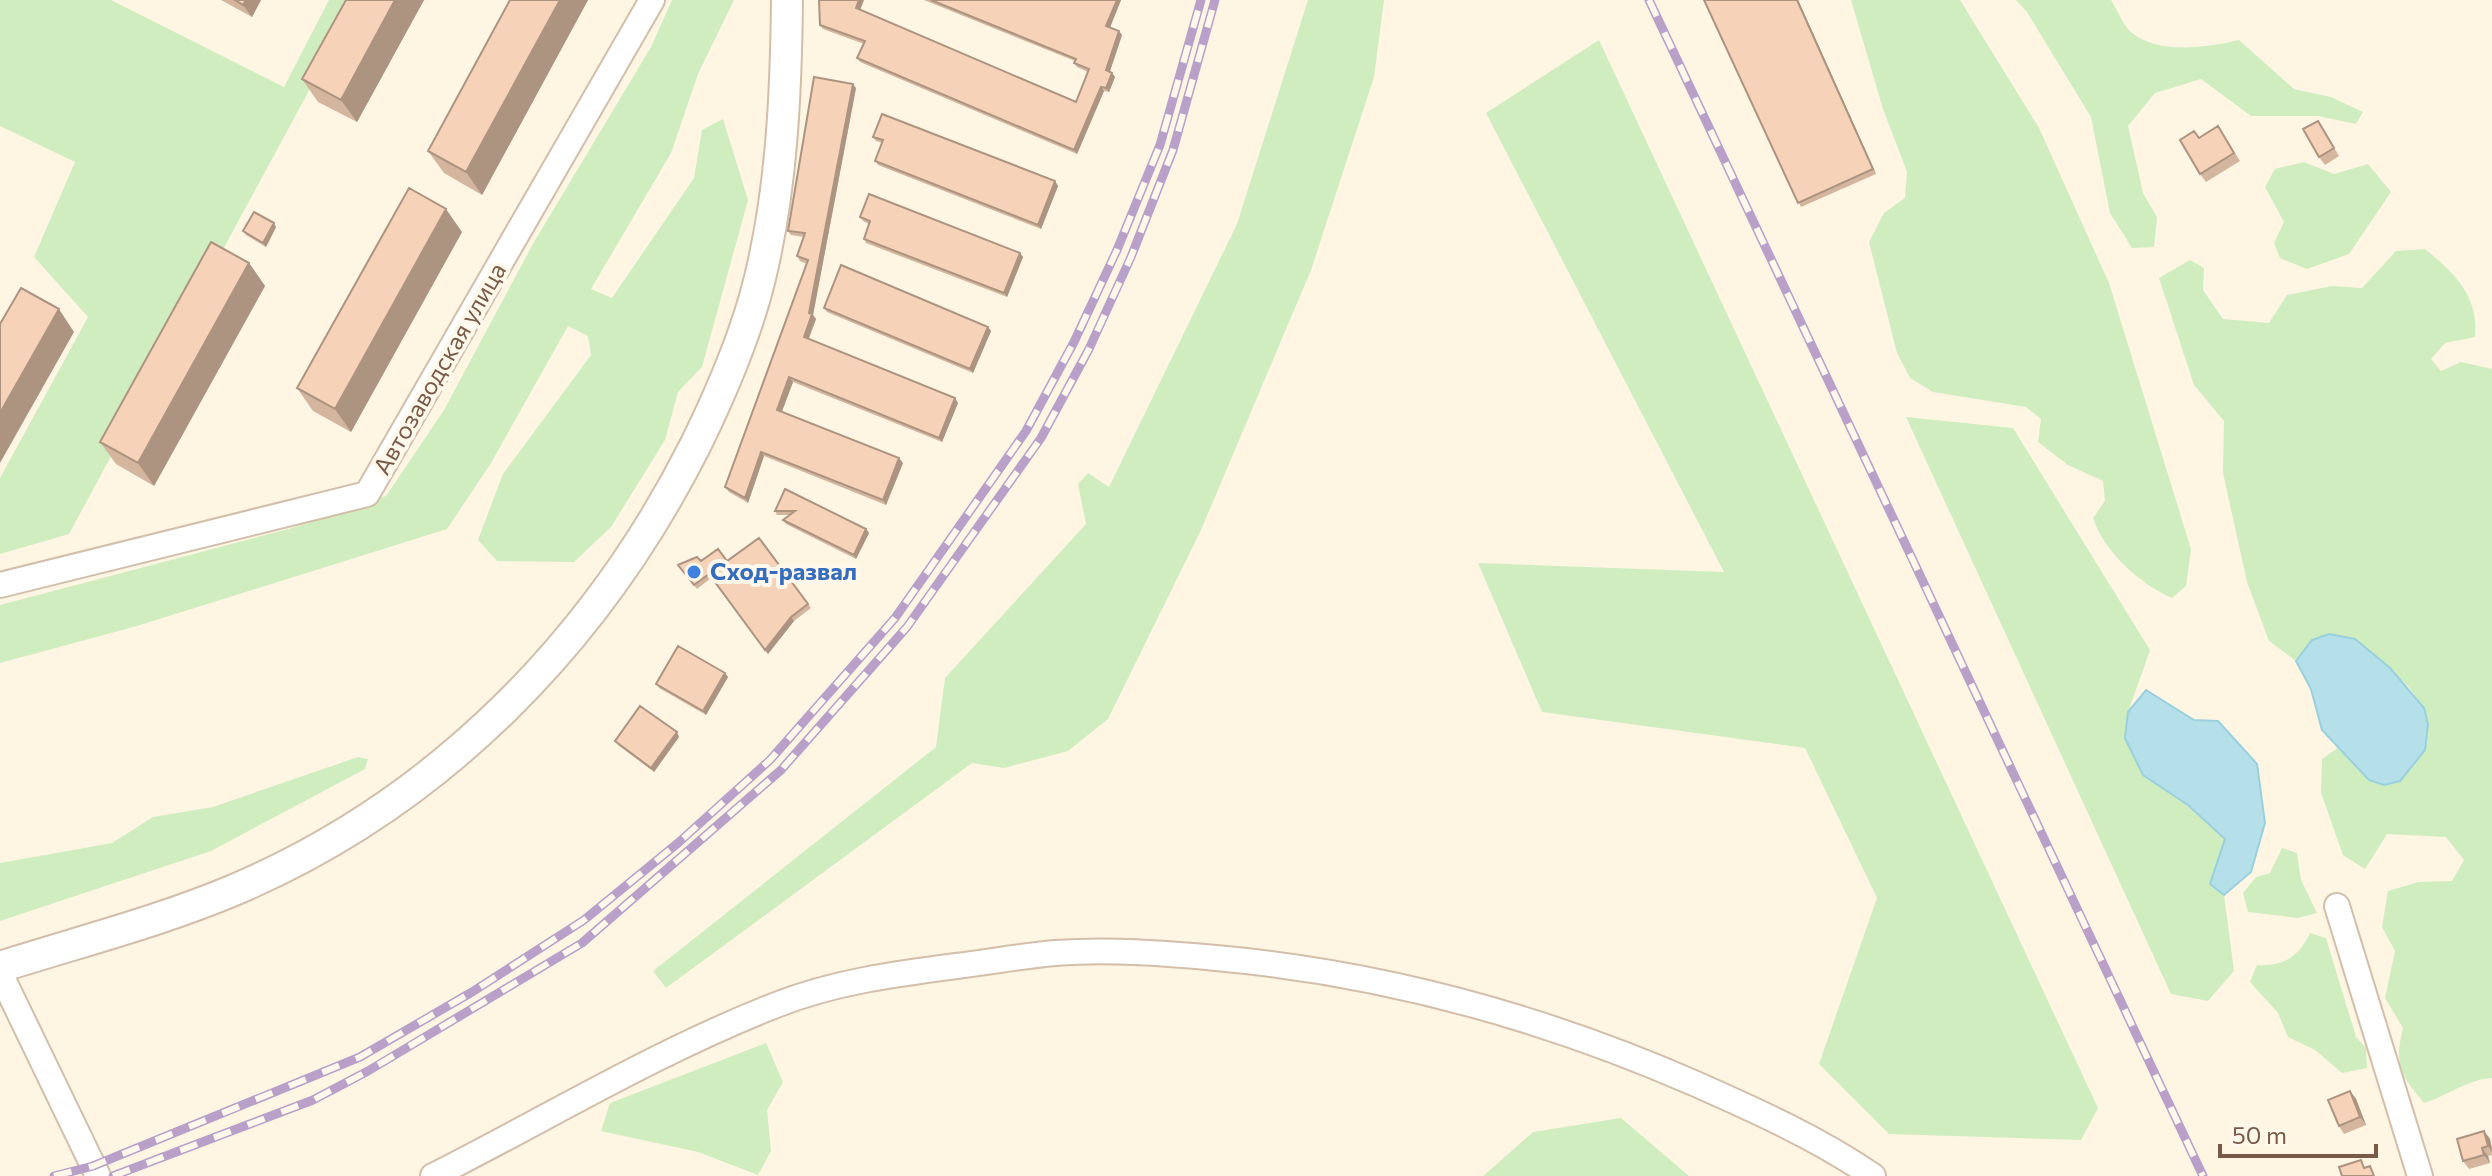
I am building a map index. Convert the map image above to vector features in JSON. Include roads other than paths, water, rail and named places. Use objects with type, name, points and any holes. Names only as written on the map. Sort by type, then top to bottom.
[{"type":"street","name":"Автозаводская улица","points":[[0,585],[367,494],[652,0]]},
{"type":"street","points":[[0,967],[235,890],[312,851],[384,807],[452,758],[518,698],[572,639],[632,556],[675,486],[738,349],[760,280],[774,211],[783,122],[787,0]]},
{"type":"street","points":[[2337,906],[2420,1176]]},
{"type":"street","points":[[433,1176],[641,1068],[778,1004],[871,977],[1057,953],[1165,954],[1274,963],[1385,983],[1496,1009],[1645,1062],[1750,1109],[1846,1158],[1873,1176]]},
{"type":"street","points":[[0,973],[98,1176]]},
{"type":"water","points":[[2329,634],[2355,639],[2390,668],[2424,708],[2428,724],[2425,750],[2400,781],[2384,785],[2369,780],[2322,730],[2311,689],[2296,661],[2312,640]]},
{"type":"water","points":[[2146,690],[2194,720],[2218,721],[2257,764],[2265,823],[2251,872],[2224,895],[2210,884],[2225,839],[2188,805],[2143,775],[2125,738],[2128,712]]},
{"type":"railway","points":[[54,1176],[93,1166],[360,1057],[472,992],[584,920],[678,843],[770,760],[895,618],[1026,431],[1074,342],[1117,250],[1160,145],[1201,0]]},
{"type":"railway","points":[[113,1176],[313,1100],[368,1071],[582,943],[781,770],[907,627],[1041,438],[1089,349],[1131,257],[1173,150],[1215,0]]},
{"type":"railway","points":[[1649,0],[2203,1176]]},
{"type":"place","name":"Сход-развал","points":[[694,572]]}]
